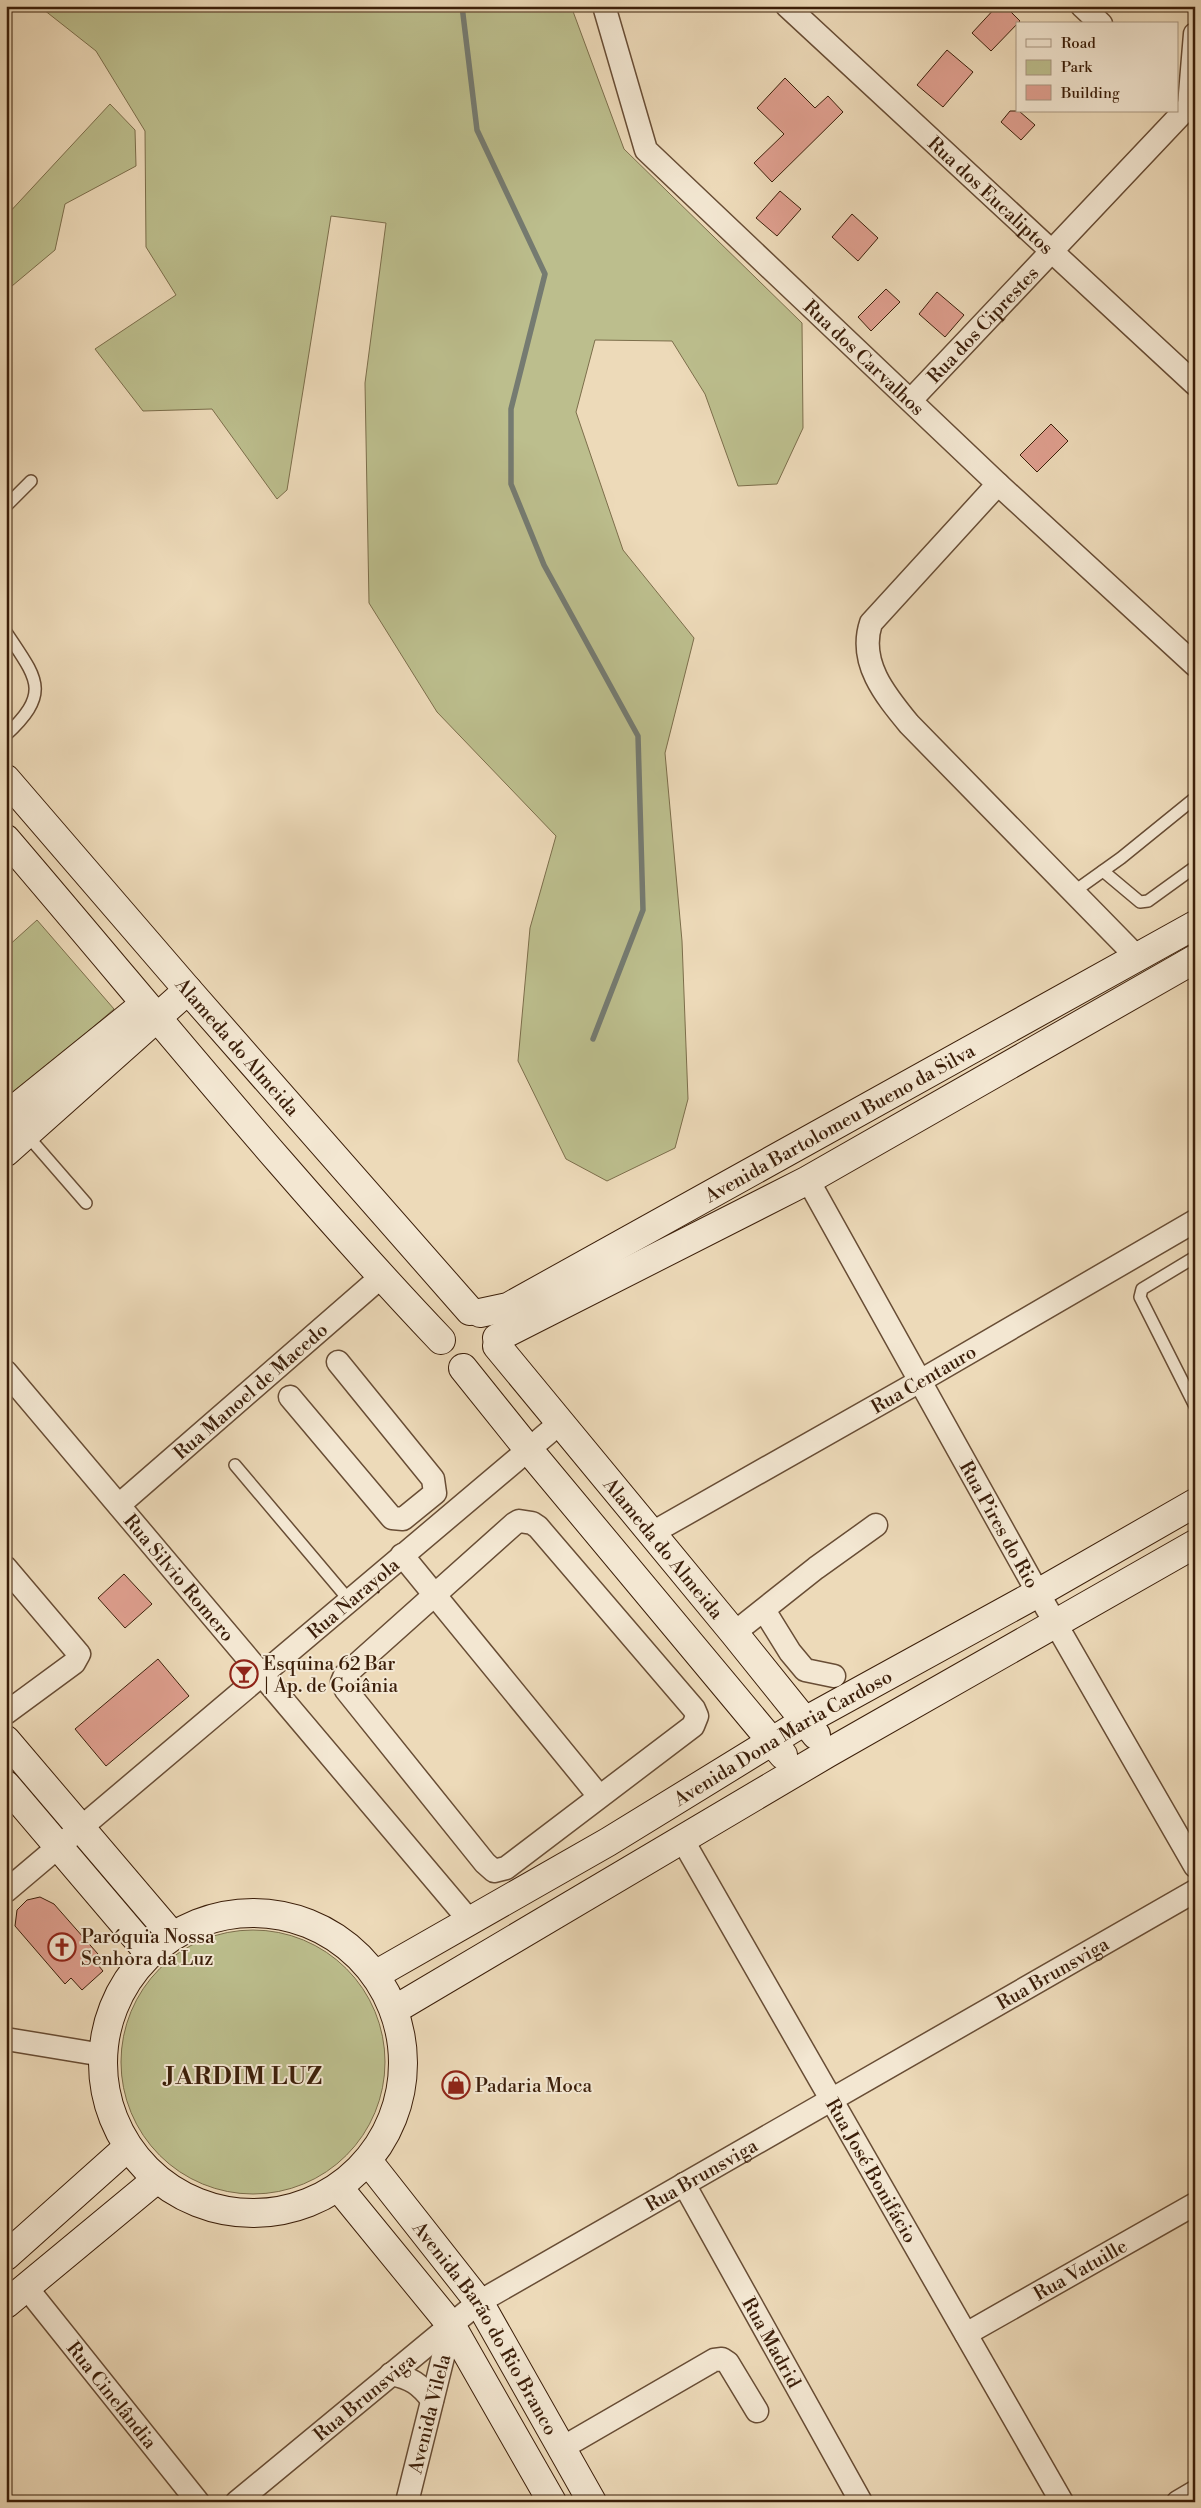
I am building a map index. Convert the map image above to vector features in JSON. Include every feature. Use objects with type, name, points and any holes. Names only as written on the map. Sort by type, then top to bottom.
[{"type":"street","name":"Rua dos Carvalhos","points":[[604,6],[646,150],[998,484],[1195,664]]},
{"type":"street","name":"Rua dos Eucaliptos","points":[[787,6],[1195,384]]},
{"type":"street","points":[[1082,6],[1099,22]]},
{"type":"street","name":"Rua dos Ciprestes","points":[[911,400],[1187,105],[1195,34]]},
{"type":"street","points":[[998,484],[871,623],[866,637],[868,656],[876,677],[890,700],[909,724],[1072,893],[1137,957]]},
{"type":"street","name":"Alameda do Almeida","points":[[6,779],[181,982],[475,1312]]},
{"type":"street","points":[[6,839],[252,1130],[381,1277],[441,1340],[447,1358],[463,1368],[528,1450],[773,1741],[796,1773]]},
{"type":"street","name":"Avenida Bartolomeu Bueno da Silva","points":[[475,1312],[508,1307],[1195,925]]},
{"type":"street","name":"Avenida Bartolomeu Bueno da Silva","points":[[497,1342],[808,1180],[1195,959]]},
{"type":"street","points":[[6,1152],[181,982]]},
{"type":"street","points":[[6,1116],[151,1010]]},
{"type":"street","name":"Rua Pires do Rio","points":[[808,1180],[1038,1593],[1195,1866]]},
{"type":"street","name":"Rua Centauro","points":[[652,1533],[920,1381],[1195,1221]]},
{"type":"street","name":"Rua Manoel de Macedo","points":[[119,1505],[381,1277]]},
{"type":"street","points":[[441,1340],[444,1325],[456,1315],[475,1312],[492,1323],[497,1342],[490,1360],[477,1367],[463,1368]]},
{"type":"street","name":"Alameda do Almeida","points":[[497,1342],[806,1721],[828,1753]]},
{"type":"street","points":[[290,1397],[392,1518],[403,1519],[435,1493],[433,1479],[338,1362]]},
{"type":"street","name":"Rua Silvio Romero","points":[[6,1372],[469,1920]]},
{"type":"street","name":"Rua Narayola","points":[[6,1891],[561,1422]]},
{"type":"street","name":"Avenida Dona Maria Cardoso","points":[[375,1975],[608,1842],[806,1721],[1038,1593],[1195,1503]]},
{"type":"street","points":[[418,1507],[436,1526]]},
{"type":"street","points":[[519,1522],[532,1523],[694,1709],[697,1716],[693,1726],[500,1870],[490,1869],[346,1690],[342,1682],[345,1675],[436,1594],[514,1524],[519,1522]]},
{"type":"street","points":[[734,1633],[816,1568],[876,1525]]},
{"type":"street","name":"Avenida Dona Maria Cardoso","points":[[394,2010],[828,1753],[1195,1544]]},
{"type":"street","points":[[402,1555],[436,1594],[599,1796]]},
{"type":"street","points":[[6,1568],[79,1654],[74,1663],[6,1713]]},
{"type":"street","points":[[764,1610],[790,1652],[805,1670],[834,1676]]},
{"type":"street","points":[[6,1740],[172,1935]]},
{"type":"street","points":[[6,1785],[149,1954]]},
{"type":"street","name":"Rua José Bonifácio","points":[[682,1839],[1062,2502]]},
{"type":"street","name":"Rua Brunsviga","points":[[237,2502],[478,2302],[1195,1891]]},
{"type":"street","points":[[259,1912],[303,1920],[343,1942],[375,1975],[394,2010],[403,2049],[402,2089],[390,2128],[368,2161],[339,2188],[295,2209],[246,2214],[199,2204],[157,2180],[128,2147],[111,2110],[105,2087],[103,2055],[110,2018],[125,1983],[149,1954],[172,1935],[214,1917],[259,1912]]},
{"type":"street","points":[[6,2039],[103,2055]]},
{"type":"street","points":[[6,2256],[128,2147]]},
{"type":"street","name":"Avenida Barão do Rio Branco","points":[[368,2161],[478,2302],[592,2502]]},
{"type":"street","points":[[16,2295],[157,2180]]},
{"type":"street","name":"Rua Madrid","points":[[684,2184],[861,2502]]},
{"type":"street","name":"Avenida Barão do Rio Branco","points":[[339,2188],[451,2324],[552,2502]]},
{"type":"street","name":"Rua Vatuille","points":[[966,2334],[1195,2204]]},
{"type":"street","name":"Rua Cinelândia","points":[[16,2295],[198,2502]]},
{"type":"street","name":"Avenida Vilela","points":[[407,2502],[451,2324]]},
{"type":"street","points":[[562,2448],[714,2360],[722,2359],[728,2363],[757,2411]]},
{"type":"street","points":[[391,2374],[410,2378],[421,2386],[432,2400]]},
{"type":"street","points":[[1178,2502],[1195,2492]]},
{"type":"lane","points":[[6,506],[32,481]]},
{"type":"lane","points":[[6,632],[33,674],[35,697],[26,717],[6,735]]},
{"type":"lane","points":[[1072,893],[1103,871],[1195,798]]},
{"type":"lane","points":[[1103,871],[1140,902],[1148,901],[1195,867]]},
{"type":"lane","points":[[26,1134],[86,1203]]},
{"type":"lane","points":[[1195,1256],[1142,1289],[1140,1296],[1195,1406]]},
{"type":"lane","points":[[236,1465],[349,1600]]},
{"type":"green space","points":[[39,6],[571,6],[624,149],[802,323],[803,428],[777,484],[738,486],[705,394],[672,341],[595,340],[576,412],[623,550],[694,638],[665,753],[682,941],[688,1099],[675,1148],[607,1181],[566,1159],[518,1061],[530,928],[556,836],[437,712],[369,603],[365,383],[386,223],[331,216],[287,490],[277,499],[212,409],[143,411],[95,349],[176,295],[146,247],[145,131],[96,51]]},
{"type":"green space","points":[[110,104],[135,130],[136,166],[65,204],[55,250],[6,291],[6,216]]},
{"type":"green space","points":[[37,920],[114,1009],[12,1097],[6,1091],[6,1008],[10,1004],[6,1000],[6,948]]},
{"type":"green space","points":[[253,1930],[279,1933],[304,1940],[337,1960],[355,1978],[375,2011],[382,2036],[385,2062],[382,2088],[375,2113],[355,2146],[337,2164],[304,2184],[279,2191],[253,2194],[227,2191],[202,2184],[169,2164],[151,2146],[131,2113],[124,2088],[121,2062],[124,2036],[131,2011],[151,1978],[169,1960],[202,1940],[227,1933]]},
{"type":"building","points":[[997,6],[1005,6],[1020,21],[1016,22],[1016,25],[991,51],[972,33]]},
{"type":"building","points":[[947,50],[973,72],[943,107],[917,85]]},
{"type":"building","points":[[785,78],[815,108],[828,96],[843,112],[772,182],[754,163],[784,134],[757,108]]},
{"type":"building","points":[[1010,111],[1016,111],[1020,112],[1035,125],[1021,140],[1001,122]]},
{"type":"building","points":[[780,191],[801,209],[777,236],[756,218]]},
{"type":"building","points":[[852,214],[878,238],[858,261],[832,237]]},
{"type":"building","points":[[886,289],[900,302],[871,331],[858,317]]},
{"type":"building","points":[[937,292],[964,315],[945,337],[919,314]]},
{"type":"building","points":[[1051,424],[1068,441],[1037,472],[1020,455]]},
{"type":"building","points":[[124,1574],[152,1604],[125,1628],[98,1598]]},
{"type":"building","points":[[158,1659],[189,1696],[106,1766],[75,1729]]},
{"type":"building","name":"Paróquia Nossa Senhora da Luz","points":[[40,1897],[54,1904],[98,1954],[93,1959],[103,1971],[82,1990],[71,1978],[65,1984],[15,1926],[17,1910],[27,1900]]},
{"type":"waterway","points":[[462,6],[477,130],[545,274],[511,409],[511,484],[544,565],[638,736],[643,910],[593,1039]]},
{"type":"place","name":"Esquina 62 Bar | Ap. de Goiânia","points":[[244,1674]]},
{"type":"place","name":"Paróquia Nossa Senhora da Luz","points":[[62,1947]]},
{"type":"place","name":"Padaria Moca","points":[[456,2085]]},
{"type":"district","name":"JARDIM LUZ","points":[[244,2076]]}]
